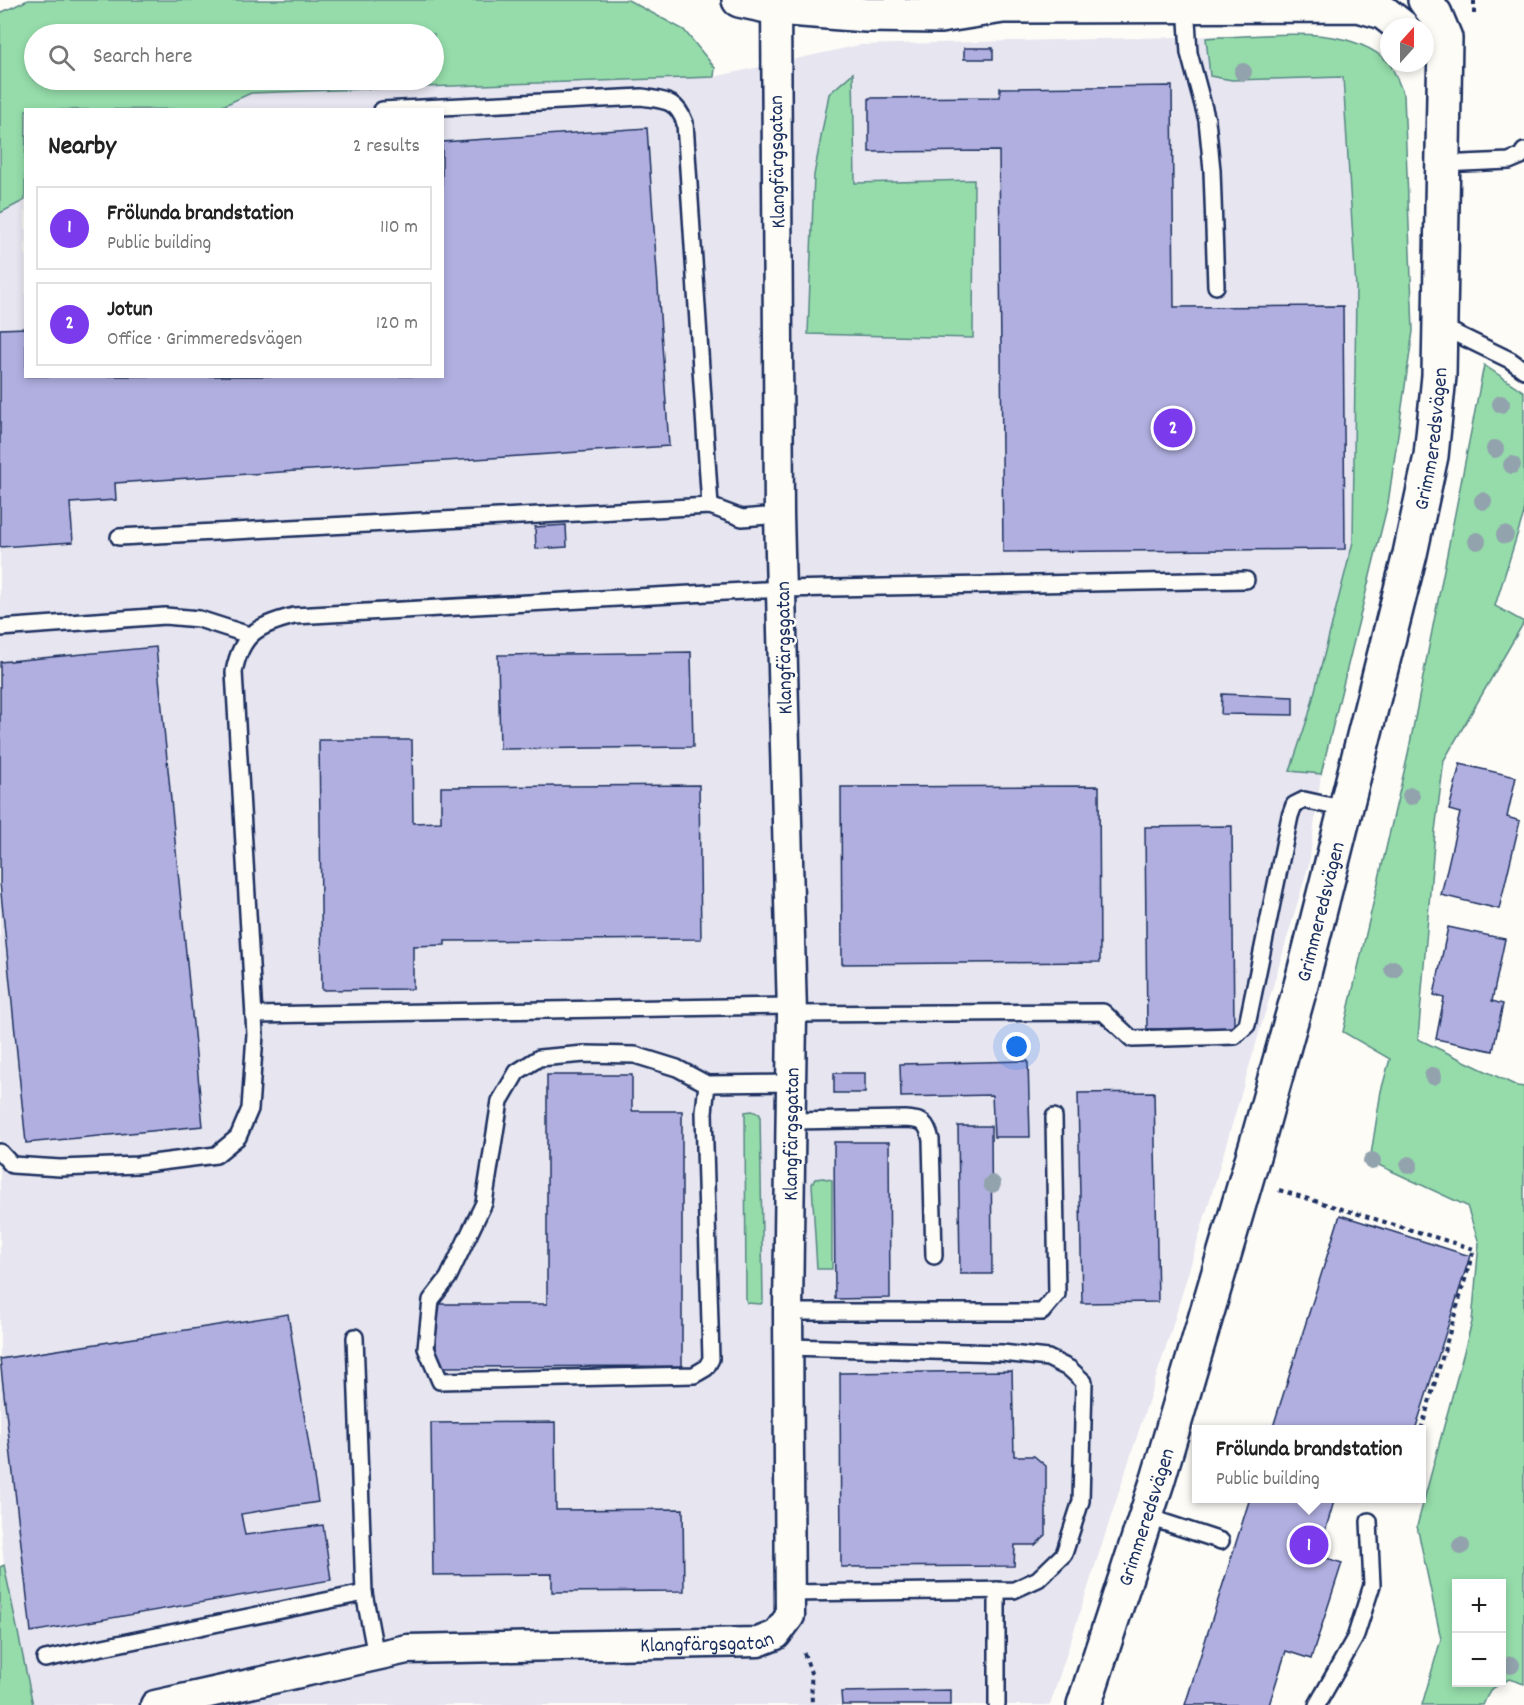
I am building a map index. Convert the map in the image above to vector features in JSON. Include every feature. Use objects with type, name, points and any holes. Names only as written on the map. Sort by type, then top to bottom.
[{"type":"street","points":[[739,0],[866,15],[940,16],[1003,6],[1186,4],[1358,5],[1391,13]]},
{"type":"street","name":"Grimmeredsvägen","points":[[1084,1705],[1145,1516],[1259,1136],[1410,554],[1431,456],[1439,376],[1445,38],[1435,14],[1425,0]]},
{"type":"street","name":"Klangfärgsgatan","points":[[155,1705],[407,1649],[758,1642],[776,1635],[790,1604],[789,1312],[793,1083],[779,515],[776,4]]},
{"type":"street","points":[[1429,72],[1443,96]]},
{"type":"lane","points":[[1186,4],[1189,53],[1207,120],[1212,170],[1216,286]]},
{"type":"lane","points":[[421,108],[642,97],[669,101],[680,109],[686,135],[710,506]]},
{"type":"lane","points":[[1441,164],[1509,161],[1521,156],[1524,151]]},
{"type":"lane","points":[[1440,326],[1510,360],[1524,370]]},
{"type":"lane","points":[[119,537],[710,506],[742,518],[779,515]]},
{"type":"lane","points":[[0,1152],[12,1165],[60,1168],[137,1165],[216,1155],[238,1137],[250,1109],[254,1015],[234,672],[237,655],[249,635],[266,623],[294,616],[781,589],[1246,580]]},
{"type":"lane","points":[[0,627],[165,616],[199,619],[249,635]]},
{"type":"lane","points":[[254,1015],[792,1010],[1103,1012],[1132,1039],[1235,1036],[1247,1025],[1294,805],[1305,800],[1345,809]]},
{"type":"lane","points":[[707,1084],[704,1112],[711,1359],[706,1368],[694,1375],[440,1381],[426,1348],[431,1300],[448,1278],[484,1203],[500,1101],[517,1072],[539,1058],[585,1054],[635,1055],[677,1068],[707,1084],[793,1083]]},
{"type":"lane","points":[[789,1312],[1042,1312],[1057,1294],[1053,1117]]},
{"type":"lane","points":[[792,1121],[905,1119],[921,1120],[928,1126],[931,1140],[934,1256]]},
{"type":"lane","points":[[355,1337],[364,1593],[376,1656]]},
{"type":"lane","points":[[789,1347],[1002,1353],[1048,1358],[1070,1369],[1084,1382],[1081,1501],[1064,1554],[1038,1579],[1014,1590],[790,1604]]},
{"type":"lane","points":[[1145,1516],[1221,1541]]},
{"type":"lane","points":[[1317,1705],[1355,1638],[1372,1585],[1369,1521]]},
{"type":"lane","points":[[997,1590],[997,1705]]},
{"type":"lane","points":[[45,1659],[364,1593]]},
{"type":"path","points":[[1275,1189],[1474,1249],[1422,1425]]},
{"type":"path","points":[[790,1604],[811,1673],[812,1705]]},
{"type":"shaded area","points":[[1219,36],[1335,36],[1364,45],[1380,57],[1380,72],[1393,72],[1404,95],[1413,331],[1388,503],[1321,774],[1309,864],[1171,1331],[1050,1705],[33,1705],[4,1565],[0,1522],[0,213],[24,201],[24,378],[444,378],[444,108],[218,108],[251,93],[444,90],[444,86],[714,77],[860,45]]},
{"type":"green space","points":[[28,0],[628,0],[684,30],[715,68],[714,77],[444,86],[444,24],[24,24],[24,90],[338,90],[251,93],[218,108],[24,108],[24,201],[0,213],[0,13]]},
{"type":"green space","points":[[1285,34],[1330,37],[1352,42],[1380,56],[1380,72],[1394,72],[1404,95],[1413,331],[1388,503],[1321,774],[1290,771],[1309,714],[1353,542],[1356,288],[1343,77],[1232,80],[1210,76],[1206,38]]},
{"type":"green space","points":[[853,73],[855,183],[974,180],[973,338],[808,334],[814,175],[829,94]]},
{"type":"green space","points":[[1484,365],[1524,392],[1524,513],[1495,606],[1524,622],[1444,760],[1435,831],[1418,1039],[1517,1086],[1524,1087],[1524,1684],[1509,1679],[1506,1681],[1506,1579],[1452,1579],[1452,1687],[1495,1687],[1490,1690],[1483,1705],[1422,1705],[1441,1639],[1417,1526],[1423,1503],[1426,1503],[1426,1493],[1472,1322],[1479,1243],[1467,1206],[1370,1161],[1381,1091],[1390,1059],[1343,1032],[1407,759]]},
{"type":"green space","points":[[752,1111],[760,1114],[763,1301],[761,1304],[747,1303],[746,1300],[745,1112]]},
{"type":"green space","points":[[815,1179],[832,1180],[832,1269],[817,1269],[812,1184]]},
{"type":"green space","points":[[4,1565],[33,1705],[0,1705],[0,1567]]},
{"type":"building","points":[[964,48],[993,48],[993,59],[964,59]]},
{"type":"building","points":[[1172,86],[1174,307],[1343,306],[1345,549],[1003,552],[999,151],[869,152],[869,98],[1000,97],[1000,88]]},
{"type":"building","points":[[647,128],[669,446],[115,483],[116,500],[70,503],[73,542],[0,547],[0,329],[24,328],[24,378],[444,378],[444,142]]},
{"type":"building","points":[[566,525],[567,547],[536,549],[535,527]]},
{"type":"building","points":[[156,647],[203,1126],[26,1143],[0,883],[0,662]]},
{"type":"building","points":[[691,652],[693,747],[500,749],[498,655]]},
{"type":"building","points":[[1222,694],[1293,697],[1293,715],[1221,714]]},
{"type":"building","points":[[319,740],[412,740],[413,823],[441,822],[441,787],[699,785],[701,939],[445,941],[445,945],[413,946],[413,989],[322,990]]},
{"type":"building","points":[[1460,764],[1516,777],[1507,817],[1520,821],[1499,909],[1441,895],[1460,813],[1449,810]]},
{"type":"building","points":[[1099,786],[1100,962],[842,964],[841,787]]},
{"type":"building","points":[[1232,826],[1234,1029],[1147,1029],[1145,827]]},
{"type":"building","points":[[1448,927],[1505,939],[1492,1001],[1503,1004],[1493,1051],[1436,1039],[1444,998],[1434,995]]},
{"type":"building","points":[[1028,1061],[1030,1137],[994,1137],[992,1095],[901,1097],[900,1064]]},
{"type":"building","points":[[834,1073],[865,1073],[865,1093],[834,1093]]},
{"type":"building","points":[[547,1075],[632,1075],[632,1111],[682,1111],[682,1366],[436,1367],[436,1304],[547,1304]]},
{"type":"building","points":[[1154,1092],[1158,1302],[1082,1303],[1078,1093]]},
{"type":"building","points":[[958,1126],[991,1126],[992,1274],[960,1274]]},
{"type":"building","points":[[834,1142],[889,1142],[890,1298],[835,1299]]},
{"type":"building","points":[[1340,1215],[1470,1256],[1417,1425],[1274,1425]]},
{"type":"building","points":[[288,1314],[318,1502],[241,1514],[245,1535],[323,1525],[331,1580],[31,1632],[0,1359]]},
{"type":"building","points":[[1012,1371],[1014,1456],[1034,1456],[1046,1466],[1046,1535],[1035,1545],[1015,1545],[1014,1566],[841,1567],[840,1373]]},
{"type":"building","points":[[555,1422],[556,1510],[683,1509],[684,1591],[552,1592],[552,1574],[433,1575],[431,1423]]},
{"type":"building","points":[[1248,1503],[1334,1503],[1318,1555],[1342,1563],[1311,1659],[1286,1651],[1269,1705],[1185,1705]]},
{"type":"building","points":[[951,1690],[951,1705],[842,1705],[841,1692]]},
{"type":"place","name":"Jotun","points":[[1173,428]]},
{"type":"place","name":"Frölunda brandstation","points":[[1309,1545]]}]
